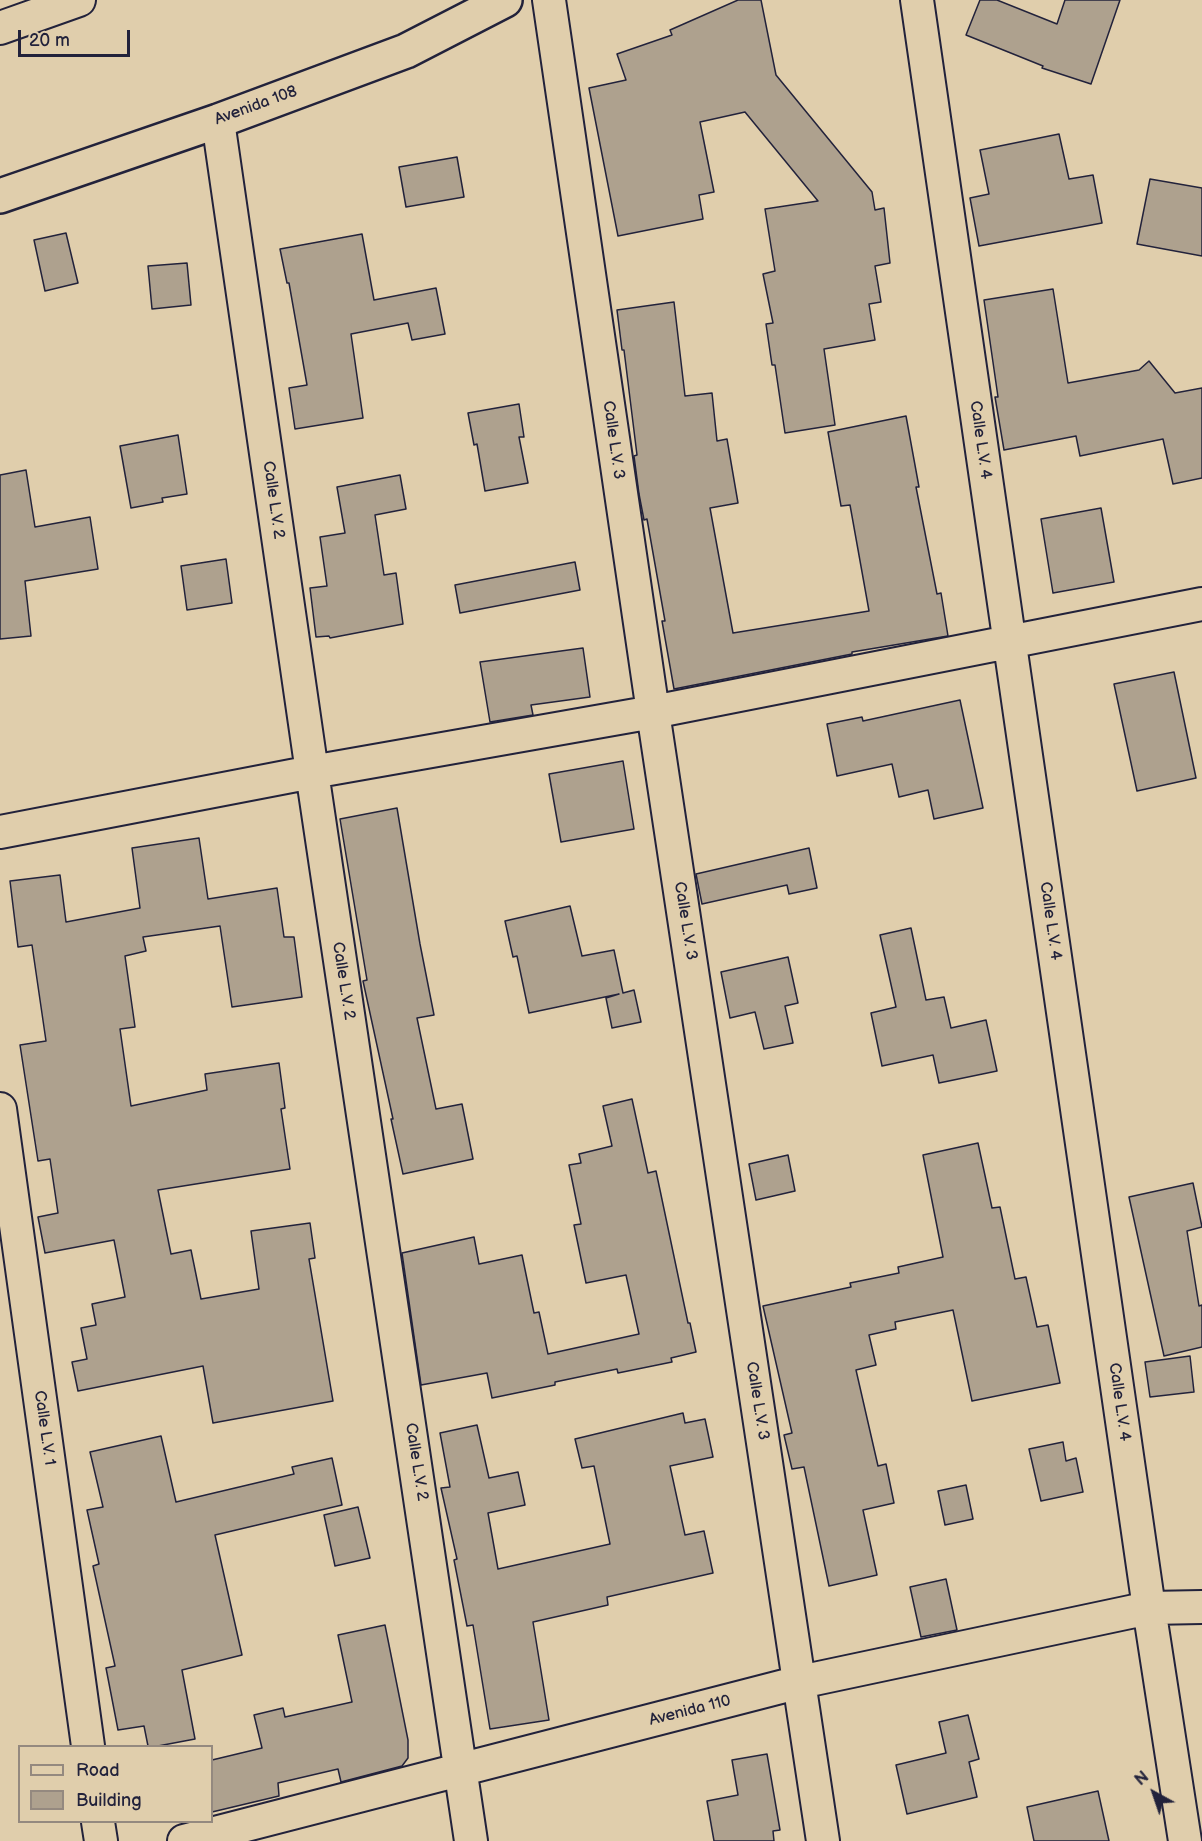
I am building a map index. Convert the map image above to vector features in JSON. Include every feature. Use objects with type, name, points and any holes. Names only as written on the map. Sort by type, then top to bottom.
[{"type":"street","name":"Avenida 108","points":[[0,196],[218,121],[406,51],[505,0]]},
{"type":"street","name":"Calle L.V. 3","points":[[549,0],[653,712],[823,1841]]},
{"type":"street","name":"Calle L.V. 4","points":[[917,0],[1149,1608],[1185,1841]]},
{"type":"street","points":[[0,28],[70,1]]},
{"type":"street","name":"Calle L.V. 2","points":[[218,121],[471,1841]]},
{"type":"street","points":[[0,832],[312,772],[653,712],[1009,640],[1202,604]]},
{"type":"street","name":"Calle L.V. 1","points":[[0,1109],[88,1745]]},
{"type":"street","name":"Avenida 110","points":[[184,1841],[800,1683],[1149,1608],[1202,1607]]},
{"type":"street","points":[[98,1823],[101,1841]]},
{"type":"building","points":[[738,0],[761,0],[776,75],[872,192],[875,210],[884,208],[890,263],[875,266],[881,302],[869,304],[875,340],[824,349],[835,425],[785,433],[775,365],[772,365],[766,324],[773,323],[763,274],[775,271],[765,209],[818,201],[745,112],[700,122],[714,192],[699,195],[703,219],[618,236],[589,88],[626,80],[617,54],[672,35],[670,30]]},
{"type":"building","points":[[980,0],[997,0],[1057,24],[1065,0],[1120,0],[1091,84],[1042,68],[1043,66],[966,35]]},
{"type":"building","points":[[1059,134],[1069,179],[1093,175],[1102,223],[979,246],[970,198],[989,194],[980,150]]},
{"type":"building","points":[[457,157],[464,197],[406,207],[399,167]]},
{"type":"building","points":[[1150,179],[1202,188],[1202,256],[1137,244]]},
{"type":"building","points":[[66,233],[78,283],[45,291],[34,240]]},
{"type":"building","points":[[362,234],[374,300],[436,288],[445,334],[412,340],[408,323],[351,334],[363,418],[295,429],[289,388],[307,385],[289,283],[287,283],[280,249]]},
{"type":"building","points":[[187,263],[191,305],[152,309],[148,266]]},
{"type":"building","points":[[1053,289],[1068,383],[1139,370],[1149,361],[1175,393],[1202,388],[1202,478],[1173,484],[1163,439],[1080,456],[1076,436],[1004,450],[995,397],[998,397],[984,300]]},
{"type":"building","points":[[674,302],[685,396],[712,393],[717,441],[727,439],[738,503],[710,508],[733,633],[869,611],[850,505],[841,506],[828,432],[906,416],[919,487],[916,487],[937,594],[941,593],[948,636],[852,652],[852,654],[674,689],[647,519],[644,520],[639,494],[634,456],[637,455],[617,310]]},
{"type":"building","points":[[519,404],[524,437],[519,437],[528,483],[485,491],[477,444],[474,445],[468,413]]},
{"type":"building","points":[[178,435],[187,494],[162,498],[163,502],[131,508],[120,446]]},
{"type":"building","points":[[26,470],[35,527],[90,517],[98,569],[25,581],[31,636],[0,639],[0,475]]},
{"type":"building","points":[[400,475],[406,509],[375,515],[384,575],[396,573],[403,624],[330,638],[329,636],[316,637],[310,588],[327,586],[320,537],[345,533],[337,487]]},
{"type":"building","points":[[1101,508],[1114,582],[1053,593],[1041,519]]},
{"type":"building","points":[[226,559],[232,603],[187,610],[181,566]]},
{"type":"building","points":[[575,562],[580,590],[460,613],[455,585]]},
{"type":"building","points":[[583,648],[590,697],[531,705],[533,715],[490,722],[480,662]]},
{"type":"building","points":[[1174,672],[1196,778],[1137,791],[1114,684]]},
{"type":"building","points":[[960,700],[983,808],[934,819],[928,790],[899,797],[892,764],[837,776],[827,724],[862,717],[863,721]]},
{"type":"building","points":[[623,761],[634,829],[561,842],[549,774]]},
{"type":"building","points":[[397,808],[434,1015],[417,1018],[436,1109],[462,1104],[473,1159],[403,1174],[363,981],[367,980],[340,819]]},
{"type":"building","points":[[199,838],[208,899],[277,888],[284,937],[294,937],[302,997],[232,1007],[220,926],[143,937],[146,951],[125,956],[135,1027],[120,1029],[131,1106],[207,1090],[205,1074],[279,1063],[285,1108],[281,1109],[290,1169],[158,1190],[171,1254],[191,1250],[201,1299],[259,1289],[251,1231],[310,1223],[315,1258],[309,1259],[333,1401],[213,1423],[203,1366],[78,1391],[72,1362],[87,1359],[81,1328],[96,1325],[92,1304],[125,1297],[114,1240],[45,1253],[38,1217],[58,1213],[50,1159],[38,1161],[20,1045],[46,1041],[32,945],[18,947],[10,881],[60,875],[66,922],[140,908],[132,848]]},
{"type":"building","points":[[809,848],[817,888],[789,894],[787,885],[702,904],[696,874]]},
{"type":"building","points":[[570,906],[582,956],[614,950],[623,993],[634,990],[641,1022],[612,1028],[606,998],[619,994],[529,1013],[517,956],[513,957],[505,921]]},
{"type":"building","points":[[911,928],[926,1000],[944,997],[951,1028],[986,1020],[997,1071],[939,1083],[933,1055],[882,1066],[871,1013],[896,1007],[880,935]]},
{"type":"building","points":[[788,957],[798,1003],[785,1006],[793,1043],[764,1049],[755,1012],[730,1018],[721,972]]},
{"type":"building","points":[[632,1099],[648,1173],[656,1171],[696,1352],[671,1358],[672,1362],[618,1373],[617,1369],[492,1398],[487,1373],[421,1385],[402,1253],[474,1237],[479,1264],[522,1255],[534,1313],[539,1312],[548,1354],[639,1334],[626,1275],[586,1283],[574,1225],[581,1224],[569,1165],[581,1163],[579,1154],[612,1146],[603,1106]]},
{"type":"building","points":[[978,1143],[992,1208],[1000,1207],[1015,1279],[1026,1277],[1037,1327],[1048,1325],[1060,1383],[972,1401],[953,1310],[895,1322],[896,1329],[869,1335],[876,1365],[856,1370],[878,1466],[886,1464],[894,1503],[863,1510],[877,1575],[829,1586],[804,1467],[792,1469],[784,1435],[792,1433],[763,1306],[851,1287],[850,1283],[899,1273],[898,1267],[943,1257],[923,1155]]},
{"type":"building","points":[[788,1155],[795,1191],[756,1200],[749,1164]]},
{"type":"building","points":[[1193,1183],[1202,1227],[1187,1231],[1199,1306],[1202,1305],[1202,1347],[1164,1356],[1129,1197]]},
{"type":"building","points":[[1190,1356],[1194,1392],[1150,1397],[1145,1362]]},
{"type":"building","points":[[683,1413],[685,1423],[705,1419],[713,1457],[670,1466],[685,1535],[704,1531],[713,1573],[607,1597],[608,1605],[533,1622],[549,1720],[490,1729],[473,1625],[467,1626],[454,1560],[457,1559],[441,1488],[450,1487],[440,1433],[477,1425],[489,1478],[518,1472],[525,1505],[488,1513],[498,1569],[610,1544],[594,1466],[582,1468],[575,1439]]},
{"type":"building","points":[[161,1436],[176,1502],[294,1474],[292,1467],[332,1458],[342,1505],[215,1535],[242,1655],[182,1670],[195,1739],[163,1745],[148,1745],[144,1726],[118,1730],[106,1668],[115,1666],[93,1566],[99,1564],[87,1510],[103,1507],[90,1452]]},
{"type":"building","points":[[1063,1442],[1066,1461],[1076,1458],[1083,1492],[1041,1501],[1029,1449]]},
{"type":"building","points":[[966,1485],[973,1519],[945,1525],[938,1491]]},
{"type":"building","points":[[358,1507],[370,1558],[335,1566],[324,1515]]},
{"type":"building","points":[[946,1579],[957,1630],[921,1637],[910,1587]]},
{"type":"building","points":[[385,1625],[408,1740],[408,1758],[402,1766],[341,1782],[338,1769],[278,1783],[279,1796],[213,1812],[213,1760],[262,1748],[254,1715],[283,1708],[285,1717],[352,1702],[338,1635]]},
{"type":"building","points":[[968,1715],[979,1759],[969,1762],[977,1797],[907,1814],[896,1765],[946,1753],[939,1722]]},
{"type":"building","points":[[767,1754],[780,1830],[773,1831],[774,1841],[714,1841],[707,1801],[738,1795],[732,1760]]},
{"type":"building","points":[[1098,1791],[1109,1841],[1034,1841],[1027,1807]]}]
